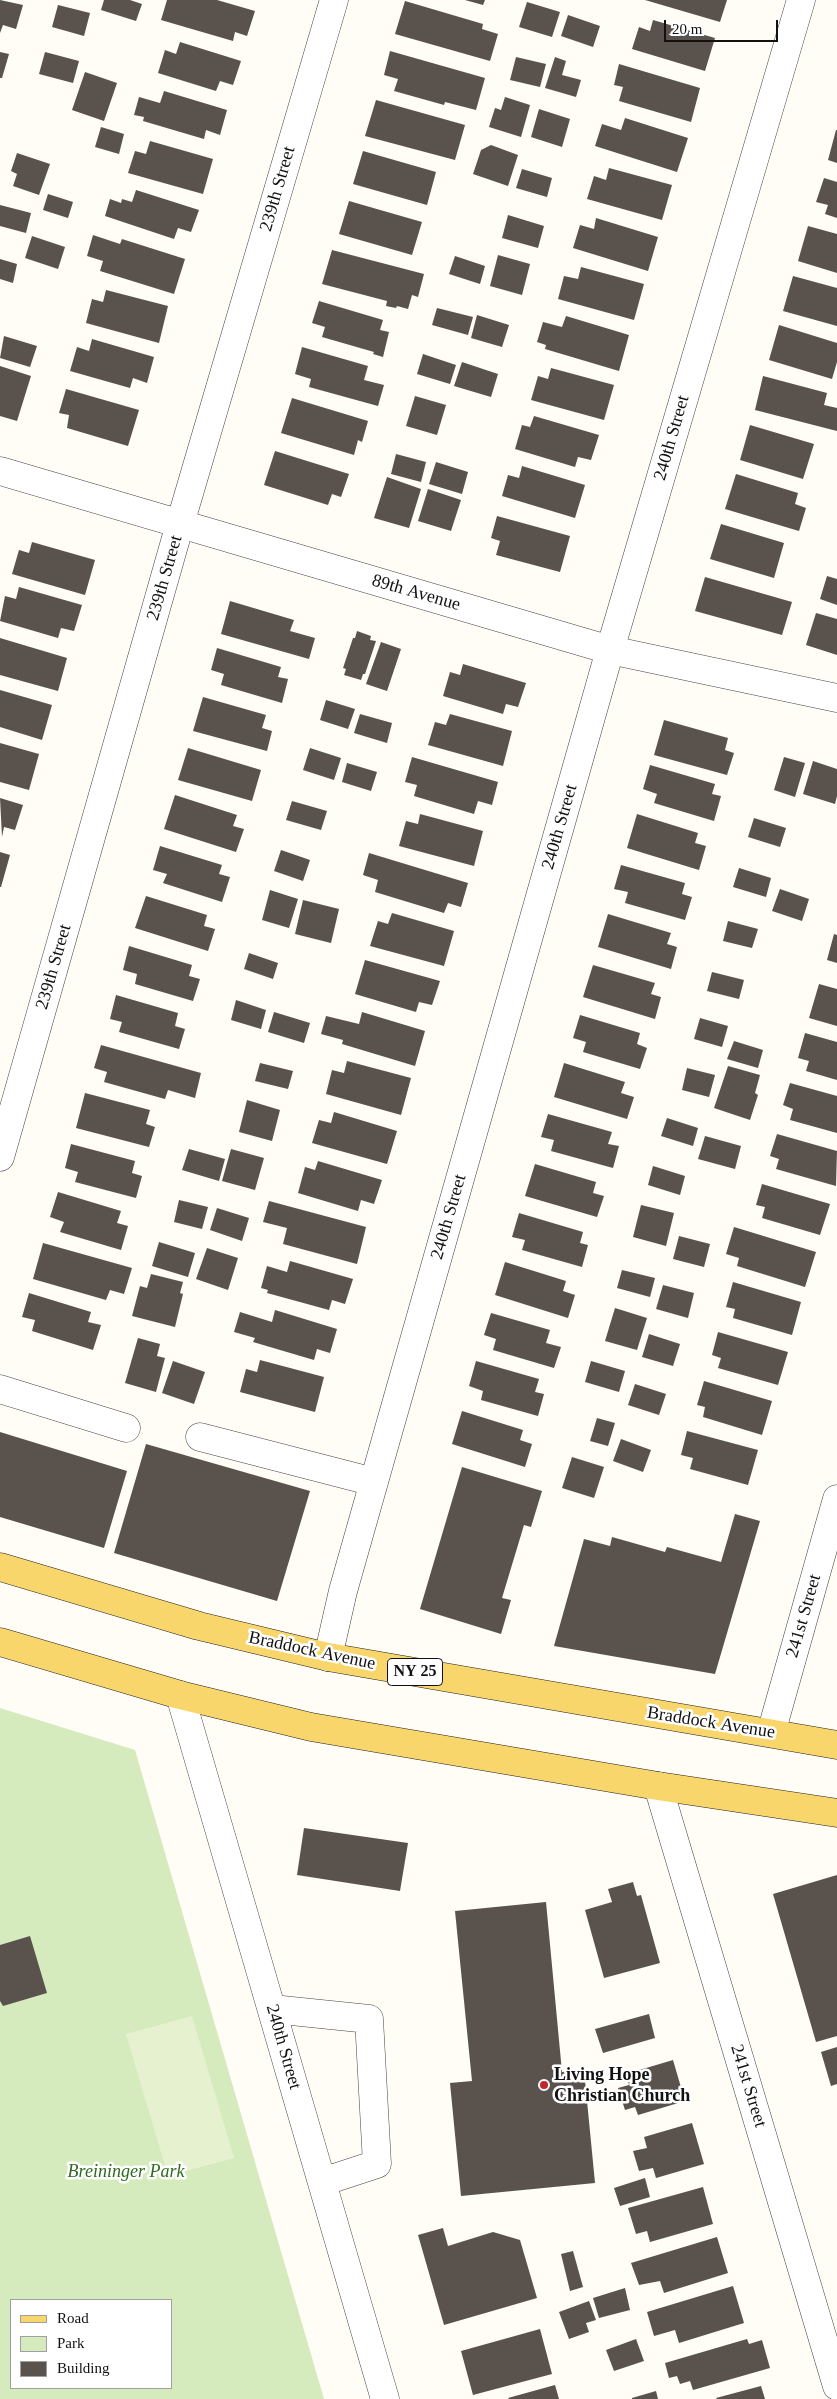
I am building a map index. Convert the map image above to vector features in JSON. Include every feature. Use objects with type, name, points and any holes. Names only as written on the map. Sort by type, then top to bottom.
[{"type":"main road","name":"Braddock Avenue","points":[[0,1567],[199,1626],[328,1657],[837,1745]]},
{"type":"main road","points":[[0,1642],[180,1695],[311,1727],[658,1786],[837,1813]]},
{"type":"street","name":"239th Street","points":[[0,1157],[180,524],[334,0]]},
{"type":"street","name":"240th Street","points":[[328,1657],[343,1591],[610,650],[801,0]]},
{"type":"street","name":"89th Avenue","points":[[0,471],[610,650],[837,698]]},
{"type":"street","points":[[0,1389],[126,1428]]},
{"type":"street","points":[[200,1437],[374,1482]]},
{"type":"street","name":"241st Street","points":[[771,1733],[837,1499]]},
{"type":"street","name":"240th Street","points":[[180,1695],[385,2399]]},
{"type":"street","name":"241st Street","points":[[658,1786],[837,2386]]},
{"type":"street","points":[[272,2009],[369,2019],[377,2164],[322,2182]]},
{"type":"green space","name":"Breininger Park","points":[[0,1708],[135,1750],[324,2399],[0,2399]]},
{"type":"green space","points":[[192,2016],[234,2158],[168,2176],[126,2034]]},
{"type":"building","points":[[0,0],[23,5],[16,29],[3,25],[0,33]]},
{"type":"building","points":[[104,0],[130,0],[142,4],[136,21],[101,10]]},
{"type":"building","points":[[167,0],[217,0],[255,11],[247,36],[235,32],[233,41],[161,20]]},
{"type":"building","points":[[465,0],[485,0],[483,5]]},
{"type":"building","points":[[645,0],[727,0],[720,22]]},
{"type":"building","points":[[405,1],[483,24],[482,29],[498,34],[490,61],[395,34]]},
{"type":"building","points":[[527,2],[560,12],[552,37],[519,27]]},
{"type":"building","points":[[58,5],[90,13],[84,36],[52,27]]},
{"type":"building","points":[[568,15],[600,26],[593,47],[561,36]]},
{"type":"building","points":[[653,20],[715,38],[705,71],[632,49],[639,27],[650,31]]},
{"type":"building","points":[[180,42],[241,61],[233,85],[220,81],[216,91],[158,73],[165,50],[176,54]]},
{"type":"building","points":[[390,51],[485,78],[476,110],[445,102],[444,105],[394,91],[398,79],[384,75]]},
{"type":"building","points":[[0,52],[9,54],[2,78],[0,78]]},
{"type":"building","points":[[45,52],[79,61],[73,83],[39,74]]},
{"type":"building","points":[[516,57],[546,64],[540,87],[510,80]]},
{"type":"building","points":[[555,57],[566,61],[562,75],[581,80],[576,97],[545,88]]},
{"type":"building","points":[[619,64],[700,88],[691,122],[619,101],[623,87],[614,85]]},
{"type":"building","points":[[85,72],[117,83],[104,121],[72,110]]},
{"type":"building","points":[[164,91],[227,110],[220,135],[206,130],[204,139],[143,121],[144,117],[134,115],[139,97],[160,103]]},
{"type":"building","points":[[505,97],[530,105],[521,137],[489,127],[495,108],[501,110]]},
{"type":"building","points":[[376,100],[465,125],[455,160],[365,136]]},
{"type":"building","points":[[539,109],[570,119],[562,147],[531,137]]},
{"type":"building","points":[[625,118],[688,138],[677,172],[595,146],[602,124],[621,130]]},
{"type":"building","points":[[101,127],[124,134],[119,154],[95,147]]},
{"type":"building","points":[[837,130],[837,163],[828,160]]},
{"type":"building","points":[[150,141],[213,159],[203,194],[128,173],[135,151],[146,154]]},
{"type":"building","points":[[491,145],[518,155],[508,186],[473,174],[481,150]]},
{"type":"building","points":[[363,151],[436,172],[427,205],[353,184]]},
{"type":"building","points":[[17,153],[50,164],[39,195],[13,186],[17,174],[11,171]]},
{"type":"building","points":[[609,168],[672,185],[662,220],[587,199],[594,176],[606,180]]},
{"type":"building","points":[[522,169],[552,178],[547,197],[516,188]]},
{"type":"building","points":[[824,178],[837,182],[837,218],[825,214],[828,205],[816,202]]},
{"type":"building","points":[[136,190],[199,210],[191,232],[178,228],[174,239],[105,216],[110,199],[121,203],[122,199],[132,202]]},
{"type":"building","points":[[48,194],[73,202],[68,218],[43,210]]},
{"type":"building","points":[[349,201],[422,222],[412,255],[339,234]]},
{"type":"building","points":[[0,205],[31,213],[26,233],[0,226]]},
{"type":"building","points":[[508,215],[544,226],[538,248],[502,238]]},
{"type":"building","points":[[596,218],[658,237],[648,271],[573,248],[580,225],[594,229]]},
{"type":"building","points":[[808,226],[837,234],[837,273],[798,261]]},
{"type":"building","points":[[93,235],[120,244],[122,239],[185,259],[174,294],[100,271],[103,261],[87,256]]},
{"type":"building","points":[[32,236],[65,247],[58,269],[25,258]]},
{"type":"building","points":[[332,250],[424,274],[418,297],[412,295],[408,309],[397,306],[396,308],[386,306],[387,301],[322,284]]},
{"type":"building","points":[[498,255],[530,264],[522,295],[490,286]]},
{"type":"building","points":[[455,256],[485,266],[480,284],[449,274]]},
{"type":"building","points":[[0,259],[17,264],[13,283],[0,279]]},
{"type":"building","points":[[581,267],[644,284],[634,320],[558,299],[564,276],[578,279]]},
{"type":"building","points":[[793,276],[837,288],[837,326],[783,311]]},
{"type":"building","points":[[106,290],[168,306],[159,343],[86,323],[92,299],[103,302]]},
{"type":"building","points":[[319,301],[383,320],[380,330],[389,332],[383,357],[373,354],[374,352],[322,337],[325,327],[312,323]]},
{"type":"building","points":[[437,308],[473,317],[468,335],[432,325]]},
{"type":"building","points":[[477,315],[509,325],[502,347],[471,338]]},
{"type":"building","points":[[566,316],[629,335],[619,371],[545,349],[546,345],[537,342],[543,322],[562,327]]},
{"type":"building","points":[[779,325],[837,343],[837,362],[832,379],[769,360]]},
{"type":"building","points":[[4,336],[37,346],[30,367],[0,358]]},
{"type":"building","points":[[92,339],[154,357],[147,383],[133,378],[130,388],[70,371],[77,347],[89,351]]},
{"type":"building","points":[[302,347],[368,366],[364,380],[384,385],[378,406],[309,387],[311,379],[295,374]]},
{"type":"building","points":[[423,354],[456,365],[450,384],[417,374]]},
{"type":"building","points":[[462,362],[498,374],[491,397],[454,386]]},
{"type":"building","points":[[0,366],[31,376],[17,421],[0,416]]},
{"type":"building","points":[[551,368],[614,385],[604,420],[531,400],[538,376],[548,379]]},
{"type":"building","points":[[763,376],[827,393],[824,405],[837,408],[837,431],[755,410]]},
{"type":"building","points":[[66,389],[139,410],[128,446],[67,428],[69,415],[59,413]]},
{"type":"building","points":[[415,396],[446,405],[437,435],[406,426]]},
{"type":"building","points":[[292,398],[368,421],[362,442],[358,440],[354,455],[281,433]]},
{"type":"building","points":[[534,416],[599,435],[591,460],[578,457],[575,467],[515,449],[522,425],[530,427]]},
{"type":"building","points":[[750,425],[814,444],[803,479],[740,460]]},
{"type":"building","points":[[275,451],[349,474],[341,497],[332,494],[328,505],[264,485]]},
{"type":"building","points":[[396,454],[426,462],[421,482],[391,474]]},
{"type":"building","points":[[436,462],[468,472],[462,494],[429,484]]},
{"type":"building","points":[[522,466],[585,485],[575,518],[502,496],[508,475],[519,478]]},
{"type":"building","points":[[736,474],[798,493],[795,504],[806,508],[799,531],[725,509]]},
{"type":"building","points":[[387,477],[421,489],[409,528],[374,518]]},
{"type":"building","points":[[428,489],[461,500],[451,531],[418,521]]},
{"type":"building","points":[[497,516],[570,536],[560,572],[496,555],[500,541],[491,538]]},
{"type":"building","points":[[721,524],[784,543],[774,578],[710,559]]},
{"type":"building","points":[[32,542],[95,560],[85,595],[12,574],[19,550],[29,553]]},
{"type":"building","points":[[827,576],[837,579],[837,605],[820,599]]},
{"type":"building","points":[[705,577],[792,602],[782,635],[695,611]]},
{"type":"building","points":[[19,587],[82,605],[74,631],[61,628],[58,638],[0,621],[5,596],[16,599]]},
{"type":"building","points":[[230,601],[294,620],[290,631],[315,638],[309,659],[221,634]]},
{"type":"building","points":[[816,613],[837,619],[837,655],[806,645]]},
{"type":"building","points":[[357,631],[371,636],[370,640],[376,641],[365,674],[363,674],[361,680],[344,675],[346,669],[343,668]]},
{"type":"building","points":[[0,638],[67,658],[58,691],[0,675]]},
{"type":"building","points":[[381,642],[401,649],[387,691],[366,684]]},
{"type":"building","points":[[217,648],[281,667],[278,677],[288,679],[282,703],[221,685],[224,674],[211,670]]},
{"type":"building","points":[[463,664],[526,683],[518,707],[506,704],[503,714],[443,696],[450,672],[460,675]]},
{"type":"building","points":[[0,690],[52,705],[42,740],[0,727]]},
{"type":"building","points":[[203,697],[266,715],[262,728],[272,731],[267,751],[193,731]]},
{"type":"building","points":[[326,700],[355,709],[348,729],[320,720]]},
{"type":"building","points":[[360,714],[392,723],[387,743],[354,733]]},
{"type":"building","points":[[450,714],[512,731],[503,766],[428,745],[435,722],[446,725]]},
{"type":"building","points":[[664,720],[728,738],[725,750],[734,753],[727,775],[654,755]]},
{"type":"building","points":[[0,743],[39,754],[29,790],[0,782]]},
{"type":"building","points":[[188,748],[261,770],[252,801],[178,780]]},
{"type":"building","points":[[310,748],[341,758],[334,780],[303,770]]},
{"type":"building","points":[[412,757],[498,782],[492,805],[478,801],[474,814],[414,796],[417,785],[405,782]]},
{"type":"building","points":[[784,757],[805,763],[795,797],[774,790]]},
{"type":"building","points":[[813,761],[837,769],[837,796],[835,804],[803,794]]},
{"type":"building","points":[[347,763],[377,772],[371,791],[342,782]]},
{"type":"building","points":[[650,765],[715,784],[712,794],[721,796],[714,821],[654,803],[657,794],[643,789]]},
{"type":"building","points":[[175,795],[237,815],[233,826],[244,829],[236,852],[164,829]]},
{"type":"building","points":[[0,798],[23,805],[15,830],[4,827],[2,837]]},
{"type":"building","points":[[292,801],[327,811],[321,830],[286,820]]},
{"type":"building","points":[[420,814],[483,831],[474,866],[399,846],[406,821],[418,824]]},
{"type":"building","points":[[637,814],[698,833],[695,843],[706,846],[699,870],[627,848]]},
{"type":"building","points":[[754,818],[786,828],[780,847],[748,837]]},
{"type":"building","points":[[160,846],[222,865],[219,874],[230,877],[222,902],[163,883],[167,874],[153,870]]},
{"type":"building","points":[[281,850],[310,860],[303,881],[274,871]]},
{"type":"building","points":[[0,852],[10,855],[1,887],[0,887]]},
{"type":"building","points":[[369,853],[468,883],[461,907],[448,903],[444,913],[375,892],[378,880],[363,875]]},
{"type":"building","points":[[621,865],[685,883],[682,894],[692,897],[685,920],[625,903],[628,892],[614,889]]},
{"type":"building","points":[[739,868],[771,878],[766,897],[733,887]]},
{"type":"building","points":[[780,889],[809,899],[802,921],[772,911]]},
{"type":"building","points":[[270,890],[298,899],[289,928],[262,920]]},
{"type":"building","points":[[146,896],[207,915],[204,926],[215,929],[208,951],[135,928]]},
{"type":"building","points":[[303,900],[339,909],[331,943],[295,934]]},
{"type":"building","points":[[392,913],[454,931],[444,966],[370,946],[378,921],[388,924]]},
{"type":"building","points":[[608,914],[671,933],[667,944],[677,947],[671,969],[598,947]]},
{"type":"building","points":[[728,921],[758,929],[752,948],[723,941]]},
{"type":"building","points":[[834,934],[837,935],[837,963],[827,960]]},
{"type":"building","points":[[129,946],[192,965],[189,976],[200,979],[193,1001],[135,984],[137,974],[123,970]]},
{"type":"building","points":[[249,953],[278,963],[273,979],[244,969]]},
{"type":"building","points":[[365,960],[440,981],[432,1005],[419,1002],[416,1012],[355,994]]},
{"type":"building","points":[[593,965],[655,983],[651,994],[661,997],[655,1019],[583,997]]},
{"type":"building","points":[[712,972],[744,980],[739,999],[707,991]]},
{"type":"building","points":[[819,984],[837,989],[837,1026],[809,1018]]},
{"type":"building","points":[[116,995],[178,1013],[175,1026],[185,1029],[179,1049],[119,1032],[122,1022],[110,1019]]},
{"type":"building","points":[[236,1000],[266,1010],[261,1029],[231,1020]]},
{"type":"building","points":[[274,1012],[310,1023],[304,1043],[268,1032]]},
{"type":"building","points":[[362,1012],[425,1031],[415,1066],[342,1044],[343,1040],[321,1034],[326,1016],[359,1024]]},
{"type":"building","points":[[580,1015],[640,1033],[637,1044],[647,1048],[640,1069],[583,1052],[586,1042],[573,1038]]},
{"type":"building","points":[[700,1018],[728,1026],[722,1047],[694,1039]]},
{"type":"building","points":[[805,1033],[837,1042],[837,1080],[806,1071],[809,1061],[798,1058]]},
{"type":"building","points":[[734,1041],[763,1050],[758,1068],[727,1059]]},
{"type":"building","points":[[101,1045],[201,1073],[195,1098],[168,1090],[165,1099],[104,1082],[107,1072],[94,1068]]},
{"type":"building","points":[[347,1061],[411,1078],[401,1115],[326,1094],[332,1070],[344,1073]]},
{"type":"building","points":[[260,1063],[293,1071],[288,1089],[255,1081]]},
{"type":"building","points":[[564,1063],[625,1082],[621,1093],[634,1097],[627,1119],[554,1097]]},
{"type":"building","points":[[728,1066],[760,1075],[755,1093],[758,1095],[750,1120],[714,1108]]},
{"type":"building","points":[[687,1068],[715,1075],[709,1097],[682,1090]]},
{"type":"building","points":[[790,1083],[837,1096],[837,1133],[790,1120],[793,1109],[783,1105]]},
{"type":"building","points":[[85,1093],[150,1110],[146,1124],[155,1127],[149,1147],[76,1128]]},
{"type":"building","points":[[247,1100],[280,1110],[272,1141],[239,1132]]},
{"type":"building","points":[[334,1112],[397,1131],[387,1164],[312,1143],[319,1120],[331,1123]]},
{"type":"building","points":[[548,1114],[612,1132],[608,1144],[619,1146],[613,1168],[551,1151],[554,1140],[541,1137]]},
{"type":"building","points":[[667,1118],[698,1128],[693,1146],[661,1136]]},
{"type":"building","points":[[777,1134],[837,1151],[836,1186],[776,1169],[779,1159],[770,1156]]},
{"type":"building","points":[[705,1136],[741,1146],[735,1169],[698,1159]]},
{"type":"building","points":[[71,1144],[135,1161],[132,1173],[142,1176],[136,1198],[75,1182],[78,1172],[65,1168]]},
{"type":"building","points":[[189,1149],[225,1159],[219,1181],[182,1170]]},
{"type":"building","points":[[231,1149],[264,1158],[255,1190],[222,1181]]},
{"type":"building","points":[[318,1161],[382,1180],[374,1204],[361,1200],[358,1211],[298,1193],[305,1167],[315,1170]]},
{"type":"building","points":[[535,1164],[596,1182],[593,1193],[604,1196],[597,1217],[525,1196]]},
{"type":"building","points":[[653,1166],[685,1176],[680,1195],[648,1185]]},
{"type":"building","points":[[762,1184],[830,1204],[820,1235],[762,1218],[765,1207],[756,1205]]},
{"type":"building","points":[[58,1192],[121,1211],[117,1223],[128,1226],[121,1250],[60,1232],[64,1222],[50,1217]]},
{"type":"building","points":[[179,1200],[208,1207],[202,1229],[174,1222]]},
{"type":"building","points":[[269,1201],[366,1227],[357,1264],[283,1244],[287,1228],[263,1222]]},
{"type":"building","points":[[641,1205],[674,1213],[666,1246],[633,1237]]},
{"type":"building","points":[[217,1208],[249,1218],[242,1241],[210,1230]]},
{"type":"building","points":[[519,1213],[583,1232],[580,1243],[588,1245],[582,1267],[522,1250],[525,1240],[512,1237]]},
{"type":"building","points":[[734,1227],[816,1252],[805,1287],[737,1266],[739,1258],[726,1254]]},
{"type":"building","points":[[679,1236],[710,1244],[704,1267],[673,1259]]},
{"type":"building","points":[[159,1242],[195,1253],[188,1277],[152,1266]]},
{"type":"building","points":[[43,1243],[132,1268],[124,1294],[110,1290],[106,1300],[33,1279]]},
{"type":"building","points":[[207,1248],[238,1258],[228,1290],[196,1279]]},
{"type":"building","points":[[290,1261],[353,1279],[345,1304],[332,1300],[329,1310],[267,1293],[268,1290],[261,1288],[267,1266],[287,1272]]},
{"type":"building","points":[[505,1262],[566,1281],[563,1291],[575,1295],[568,1318],[495,1295]]},
{"type":"building","points":[[622,1270],[655,1278],[650,1297],[617,1288]]},
{"type":"building","points":[[151,1274],[183,1282],[180,1293],[183,1294],[175,1327],[132,1316],[140,1286],[147,1288]]},
{"type":"building","points":[[733,1282],[801,1302],[792,1335],[733,1318],[735,1309],[726,1307]]},
{"type":"building","points":[[663,1285],[694,1293],[688,1318],[656,1309]]},
{"type":"building","points":[[29,1293],[91,1312],[88,1322],[101,1325],[93,1350],[32,1331],[35,1320],[22,1317]]},
{"type":"building","points":[[615,1308],[647,1318],[637,1350],[605,1341]]},
{"type":"building","points":[[275,1310],[337,1329],[330,1353],[317,1349],[314,1360],[253,1342],[255,1338],[234,1332],[240,1312],[272,1322]]},
{"type":"building","points":[[491,1313],[550,1330],[546,1343],[561,1347],[554,1368],[493,1350],[496,1339],[484,1335]]},
{"type":"building","points":[[718,1332],[788,1352],[778,1385],[718,1368],[721,1358],[712,1355]]},
{"type":"building","points":[[649,1334],[680,1344],[673,1366],[642,1357]]},
{"type":"building","points":[[138,1338],[160,1344],[157,1356],[165,1358],[156,1392],[125,1383]]},
{"type":"building","points":[[260,1360],[324,1377],[315,1412],[240,1392],[246,1369],[257,1372]]},
{"type":"building","points":[[173,1361],[205,1372],[194,1404],[162,1393]]},
{"type":"building","points":[[476,1361],[539,1379],[535,1392],[544,1394],[538,1416],[481,1400],[483,1391],[469,1386]]},
{"type":"building","points":[[591,1361],[625,1371],[619,1392],[585,1382]]},
{"type":"building","points":[[704,1381],[772,1401],[762,1435],[703,1417],[705,1407],[697,1405]]},
{"type":"building","points":[[635,1384],[666,1394],[659,1415],[628,1405]]},
{"type":"building","points":[[462,1411],[523,1430],[520,1440],[532,1444],[525,1467],[452,1444]]},
{"type":"building","points":[[597,1418],[615,1423],[608,1446],[590,1441]]},
{"type":"building","points":[[687,1431],[758,1450],[748,1485],[690,1469],[693,1458],[681,1455]]},
{"type":"building","points":[[0,1432],[127,1471],[104,1548],[0,1517]]},
{"type":"building","points":[[621,1439],[651,1450],[643,1472],[613,1461]]},
{"type":"building","points":[[146,1444],[310,1491],[277,1601],[114,1553]]},
{"type":"building","points":[[572,1457],[604,1467],[594,1498],[562,1488]]},
{"type":"building","points":[[462,1467],[542,1491],[531,1527],[524,1525],[502,1598],[511,1600],[501,1634],[420,1609]]},
{"type":"building","points":[[735,1514],[760,1521],[715,1674],[554,1646],[584,1539],[610,1546],[612,1537],[665,1552],[667,1547],[721,1562]]},
{"type":"building","points":[[304,1828],[408,1843],[400,1891],[297,1875]]},
{"type":"building","points":[[837,1875],[837,2036],[816,2042],[773,1894]]},
{"type":"building","points":[[633,1882],[637,1896],[641,1895],[660,1963],[604,1978],[585,1910],[612,1902],[608,1889]]},
{"type":"building","points":[[546,1902],[562,2072],[584,2070],[595,2183],[461,2196],[450,2083],[472,2081],[455,1911]]},
{"type":"building","points":[[30,1936],[47,1993],[3,2006],[0,2001],[0,1945]]},
{"type":"building","points":[[649,2014],[655,2038],[603,2053],[595,2029]]},
{"type":"building","points":[[837,2047],[837,2084],[831,2086],[821,2052]]},
{"type":"building","points":[[673,2060],[685,2101],[638,2115],[635,2107],[625,2110],[618,2088],[629,2085],[626,2074]]},
{"type":"building","points":[[692,2123],[704,2164],[656,2178],[653,2168],[639,2171],[633,2151],[647,2148],[644,2137]]},
{"type":"building","points":[[645,2178],[650,2197],[620,2206],[614,2188]]},
{"type":"building","points":[[703,2187],[713,2224],[650,2242],[647,2231],[636,2234],[628,2208]]},
{"type":"building","points":[[443,2228],[448,2246],[493,2232],[520,2240],[537,2298],[444,2325],[418,2235]]},
{"type":"building","points":[[717,2237],[728,2273],[664,2293],[660,2281],[639,2285],[631,2263]]},
{"type":"building","points":[[573,2251],[583,2287],[570,2291],[561,2254]]},
{"type":"building","points":[[733,2286],[744,2323],[679,2343],[675,2330],[654,2336],[647,2312]]},
{"type":"building","points":[[625,2288],[630,2310],[599,2318],[593,2298]]},
{"type":"building","points":[[589,2301],[596,2320],[586,2323],[589,2332],[569,2339],[559,2312]]},
{"type":"building","points":[[540,2329],[552,2374],[473,2395],[461,2351]]},
{"type":"building","points":[[636,2339],[644,2361],[614,2371],[606,2350]]},
{"type":"building","points":[[747,2339],[749,2344],[762,2340],[770,2368],[693,2390],[690,2381],[680,2384],[677,2376],[669,2378],[665,2363]]},
{"type":"building","points":[[555,2385],[559,2399],[508,2398]]},
{"type":"building","points":[[761,2386],[765,2399],[716,2398]]},
{"type":"building","points":[[656,2391],[658,2399],[632,2399],[632,2398]]},
{"type":"place","name":"Living Hope Christian Church","points":[[544,2085]]}]
